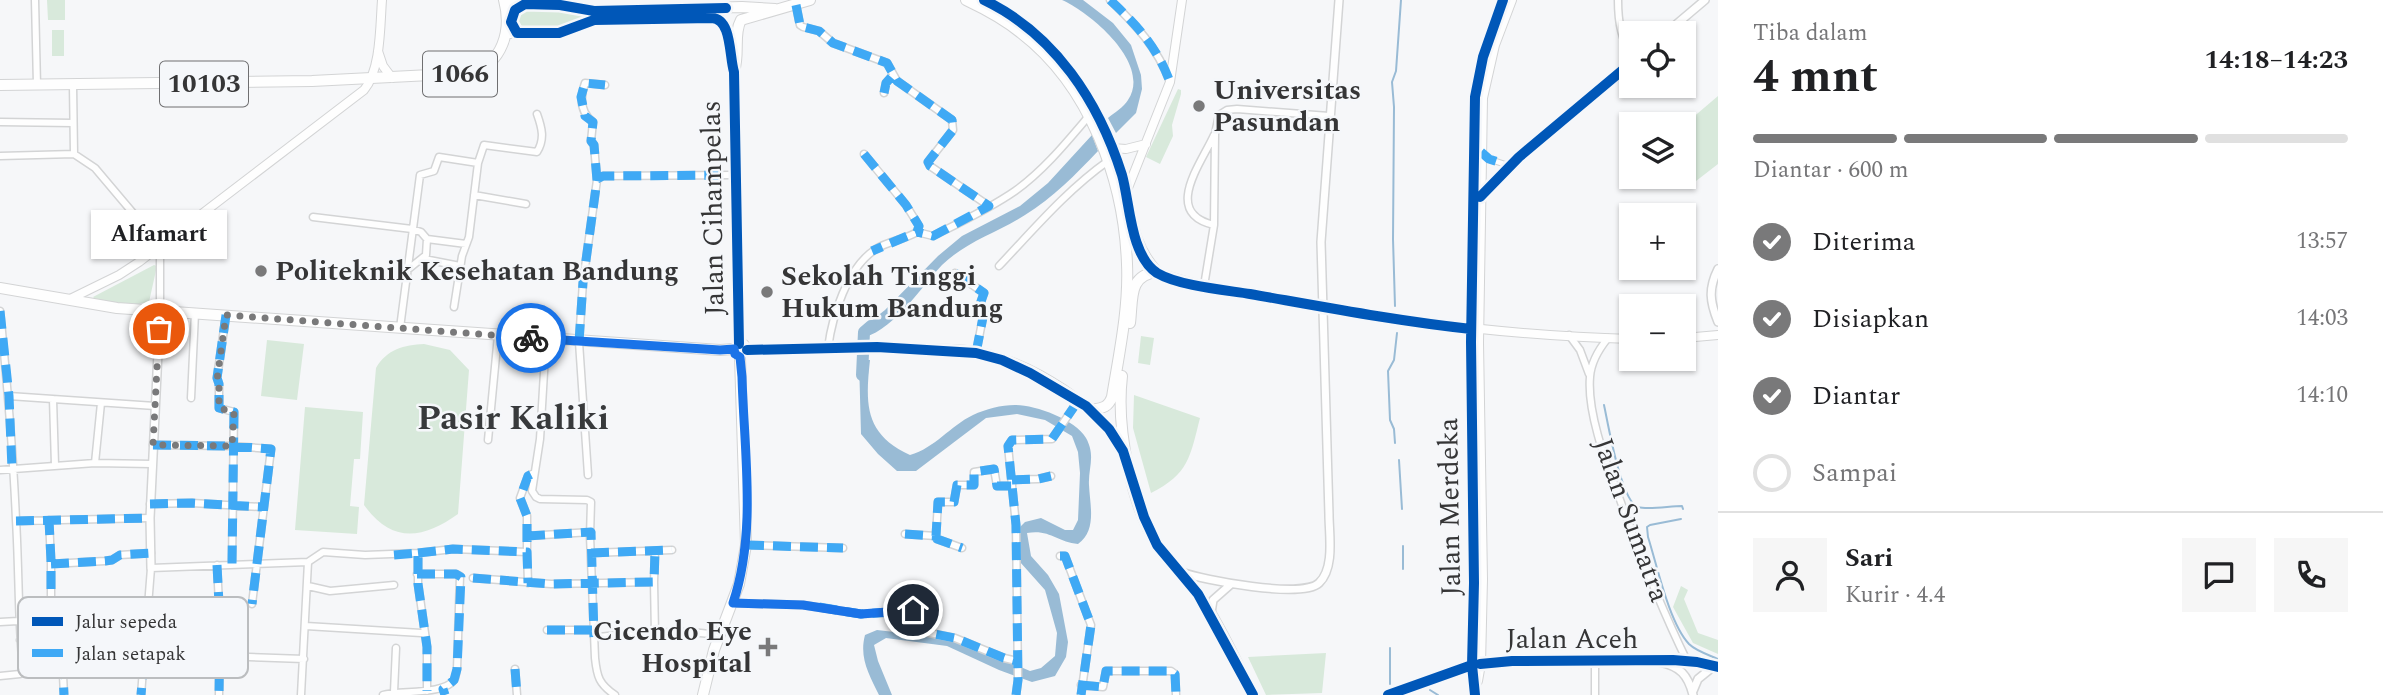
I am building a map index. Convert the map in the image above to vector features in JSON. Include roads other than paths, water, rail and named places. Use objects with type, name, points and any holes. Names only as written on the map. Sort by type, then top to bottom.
[{"type":"main road","points":[[67,300],[119,275],[364,90],[371,79],[378,51],[382,0]]},
{"type":"main road","points":[[504,0],[512,33]]},
{"type":"main road","points":[[511,0],[525,4],[594,10],[736,4],[775,9],[810,0]]},
{"type":"main road","points":[[560,5],[572,0]]},
{"type":"main road","points":[[966,0],[1032,37]]},
{"type":"main road","points":[[985,0],[1012,16],[1073,90],[1109,151],[1126,193],[1127,284],[1112,397],[1110,404],[1104,408],[1091,410]]},
{"type":"main road","points":[[1126,193],[1170,82],[1182,0]]},
{"type":"main road","points":[[1475,329],[1474,111],[1503,0]]},
{"type":"main road","points":[[1475,329],[1483,71],[1511,0]]},
{"type":"main road","points":[[512,33],[514,10],[525,4]]},
{"type":"main road","points":[[512,33],[559,33],[594,20],[718,18],[736,4]]},
{"type":"main road","name":"Jalan Cihampelas","points":[[734,72],[738,59],[737,29],[745,17],[775,9]]},
{"type":"main road","name":"Jalan Cihampelas","points":[[703,695],[719,637],[739,584],[746,545],[734,72],[727,31],[718,18]]},
{"type":"main road","name":"1066","points":[[371,79],[465,74],[479,70],[498,53],[512,33]]},
{"type":"main road","points":[[378,51],[383,66],[392,78]]},
{"type":"main road","name":"10103","points":[[0,85],[371,79]]},
{"type":"main road","points":[[346,80],[354,90],[349,102]]},
{"type":"main road","points":[[1109,151],[1146,144]]},
{"type":"main road","points":[[1109,151],[1127,218],[1138,246],[1157,272]]},
{"type":"main road","points":[[1253,695],[1211,613],[1162,553],[1149,531],[1124,450],[1120,395],[1134,291],[1140,276],[1157,272],[1203,286],[1323,308],[1475,329],[1619,338]]},
{"type":"main road","points":[[0,288],[67,300],[159,311],[579,342],[740,350],[877,347],[976,353],[1002,360],[1030,373],[1078,401],[1109,429],[1124,450]]},
{"type":"main road","name":"Jalan Merdeka","points":[[1475,329],[1482,579],[1476,690]]},
{"type":"main road","points":[[1696,337],[1718,335]]},
{"type":"main road","name":"Jalan Aceh","points":[[1388,695],[1476,665],[1500,661],[1687,660],[1716,667]]},
{"type":"street","points":[[35,0],[37,85]]},
{"type":"street","points":[[1110,0],[1142,33],[1155,51],[1170,82]]},
{"type":"street","points":[[1180,572],[1208,581],[1297,589],[1309,588],[1319,583],[1325,573],[1329,554],[1329,515],[1322,215],[1339,0]]},
{"type":"street","points":[[1618,0],[1621,21]]},
{"type":"street","points":[[1680,21],[1705,0]]},
{"type":"street","points":[[799,3],[800,25],[819,31],[834,43],[887,63],[897,81],[952,120],[953,130],[928,162],[989,206]]},
{"type":"street","points":[[1480,197],[1510,166],[1619,73]]},
{"type":"street","points":[[884,93],[886,83],[893,75]]},
{"type":"street","points":[[588,475],[579,342],[587,252],[600,177],[594,145],[591,142],[593,122],[585,116],[581,97],[585,82],[605,85]]},
{"type":"street","points":[[73,85],[74,154]]},
{"type":"street","points":[[1214,225],[1198,220],[1188,208],[1187,201],[1190,184],[1215,134],[1220,115],[1227,110],[1329,116]]},
{"type":"street","points":[[454,307],[460,266],[469,237],[481,147],[484,145],[537,152],[542,142],[542,132],[537,114]]},
{"type":"street","points":[[917,232],[933,236],[1015,191],[1093,120]]},
{"type":"street","points":[[0,122],[73,123]]},
{"type":"street","points":[[1203,286],[1214,225],[1215,134]]},
{"type":"street","points":[[999,266],[1109,151]]},
{"type":"street","points":[[1481,152],[1489,159],[1510,166]]},
{"type":"street","points":[[0,156],[74,154],[95,168],[160,245],[150,504],[150,597]]},
{"type":"street","points":[[828,348],[833,321],[842,296],[863,261],[880,247],[908,238],[917,232],[919,226],[864,154]]},
{"type":"street","points":[[400,328],[420,173],[434,171],[439,157],[478,163]]},
{"type":"street","points":[[600,177],[735,175]]},
{"type":"street","points":[[474,195],[526,204]]},
{"type":"street","points":[[313,217],[421,232],[428,245],[424,259],[406,271]]},
{"type":"street","points":[[427,239],[466,244]]},
{"type":"street","points":[[424,259],[460,266]]},
{"type":"street","points":[[1718,270],[1710,292],[1710,302],[1718,322]]},
{"type":"street","points":[[955,273],[984,293],[979,307],[984,312],[976,353]]},
{"type":"street","points":[[0,312],[9,396],[18,621],[0,622]]},
{"type":"street","points":[[191,398],[195,313]]},
{"type":"street","points":[[226,315],[217,380],[219,408],[234,412],[232,564]]},
{"type":"street","points":[[488,440],[498,335]]},
{"type":"street","name":"Jalan Sumatra","points":[[1569,335],[1580,349],[1590,376],[1602,450],[1640,554],[1687,660]]},
{"type":"street","points":[[1590,376],[1594,361],[1608,338]]},
{"type":"street","points":[[546,339],[540,439],[532,491],[536,498],[591,502],[597,678],[602,686],[615,695]]},
{"type":"street","points":[[9,396],[155,406]]},
{"type":"street","points":[[53,399],[55,465]]},
{"type":"street","points":[[1016,695],[1016,525],[1009,442],[1050,441],[1078,401]]},
{"type":"street","points":[[95,463],[101,403]]},
{"type":"street","points":[[153,445],[271,449],[252,604]]},
{"type":"street","points":[[0,470],[95,463],[152,464]]},
{"type":"street","points":[[936,536],[938,502],[954,502],[957,485],[974,485],[974,472],[994,470],[997,486],[1051,476]]},
{"type":"street","points":[[528,583],[527,516],[520,498],[528,475],[534,473]]},
{"type":"street","points":[[150,504],[262,507]]},
{"type":"street","points":[[16,521],[150,518]]},
{"type":"street","points":[[49,520],[51,597]]},
{"type":"street","points":[[527,536],[592,532]]},
{"type":"street","points":[[905,534],[936,536],[937,539],[962,548]]},
{"type":"street","points":[[746,545],[842,548]]},
{"type":"street","points":[[151,568],[308,562],[323,552],[394,555],[453,549],[527,552]]},
{"type":"street","points":[[591,553],[672,550]]},
{"type":"street","points":[[655,634],[656,551]]},
{"type":"street","points":[[418,552],[417,573],[427,638],[427,691]]},
{"type":"street","points":[[51,564],[105,561],[120,555],[151,553]]},
{"type":"street","points":[[1060,556],[1065,556],[1091,625],[1080,695]]},
{"type":"street","points":[[301,695],[308,562]]},
{"type":"street","points":[[217,565],[218,597]]},
{"type":"street","points":[[383,695],[394,692],[444,692],[454,680],[457,669],[461,578],[456,574],[417,573]]},
{"type":"street","points":[[473,578],[528,583],[654,582]]},
{"type":"street","points":[[1211,613],[1213,600],[1231,584]]},
{"type":"street","points":[[308,586],[330,591],[394,585]]},
{"type":"street","points":[[733,603],[803,605],[861,614],[913,610],[917,613],[918,630],[955,638],[1017,662]]},
{"type":"street","points":[[306,626],[421,633]]},
{"type":"street","points":[[547,630],[594,634],[702,633],[719,637]]},
{"type":"street","points":[[394,692],[396,648]]},
{"type":"street","points":[[248,657],[304,659]]},
{"type":"street","points":[[1595,661],[1595,695]]},
{"type":"street","points":[[1656,662],[1675,665],[1680,669],[1693,693]]},
{"type":"street","points":[[1693,693],[1700,676],[1716,667]]},
{"type":"street","points":[[514,669],[517,695]]},
{"type":"street","points":[[1081,685],[1102,687],[1106,671],[1171,671],[1175,674],[1176,695]]},
{"type":"street","points":[[0,676],[18,672]]},
{"type":"water","points":[[1062,0],[1083,0],[1113,23],[1131,45],[1141,75],[1142,89],[1136,113],[1116,133],[1108,118],[1128,100],[1133,86],[1132,71],[1115,41],[1088,16]]},
{"type":"water","points":[[1092,135],[1098,151],[1055,193],[1025,215],[972,243],[952,257],[893,320],[882,329],[858,338],[866,325],[885,310],[938,256],[962,236],[1020,206],[1048,183]]},
{"type":"water","points":[[859,360],[870,360],[869,404],[876,428],[895,447],[910,455],[927,447],[973,415],[1010,405],[1033,407],[1054,414],[1081,431],[1086,438],[1091,456],[1091,517],[1088,532],[1078,544],[1048,534],[1027,533],[1031,556],[1048,575],[1059,594],[1068,642],[1066,657],[1055,676],[1032,682],[947,646],[886,638],[874,645],[892,695],[879,695],[866,666],[863,651],[865,635],[877,630],[955,639],[1030,671],[1041,668],[1055,656],[1057,633],[1045,590],[1020,562],[1017,543],[1019,528],[1025,522],[1041,518],[1065,530],[1073,530],[1078,520],[1080,473],[1078,452],[1072,436],[1045,420],[1017,414],[986,418],[916,471],[897,471],[861,434]]},
{"type":"waterway","points":[[1395,306],[1392,82],[1396,71],[1401,0]]},
{"type":"waterway","points":[[862,375],[864,332],[871,326]]},
{"type":"waterway","points":[[1395,443],[1390,420],[1388,371],[1394,360],[1397,333]]},
{"type":"waterway","points":[[1604,405],[1621,477],[1632,502],[1642,508],[1682,506],[1683,509]]},
{"type":"waterway","points":[[1399,460],[1402,509]]},
{"type":"waterway","points":[[1681,519],[1650,525],[1647,527],[1648,537],[1670,608],[1682,635],[1689,644],[1718,659]]},
{"type":"waterway","points":[[1403,546],[1403,569]]},
{"type":"waterway","points":[[1390,648],[1390,684]]},
{"type":"waterway","points":[[1430,690],[1438,695]]},
{"type":"place","name":"Universitas Pasundan","points":[[1199,106]]},
{"type":"place","name":"Politeknik Kesehatan Bandung","points":[[261,271]]},
{"type":"place","name":"Sekolah Tinggi Hukum Bandung","points":[[767,292]]},
{"type":"place","name":"Alfamart","points":[[159,329]]},
{"type":"place","name":"Cicendo Eye Hospital","points":[[768,647]]},
{"type":"district","name":"Pasir Kaliki","points":[[513,418]]}]
